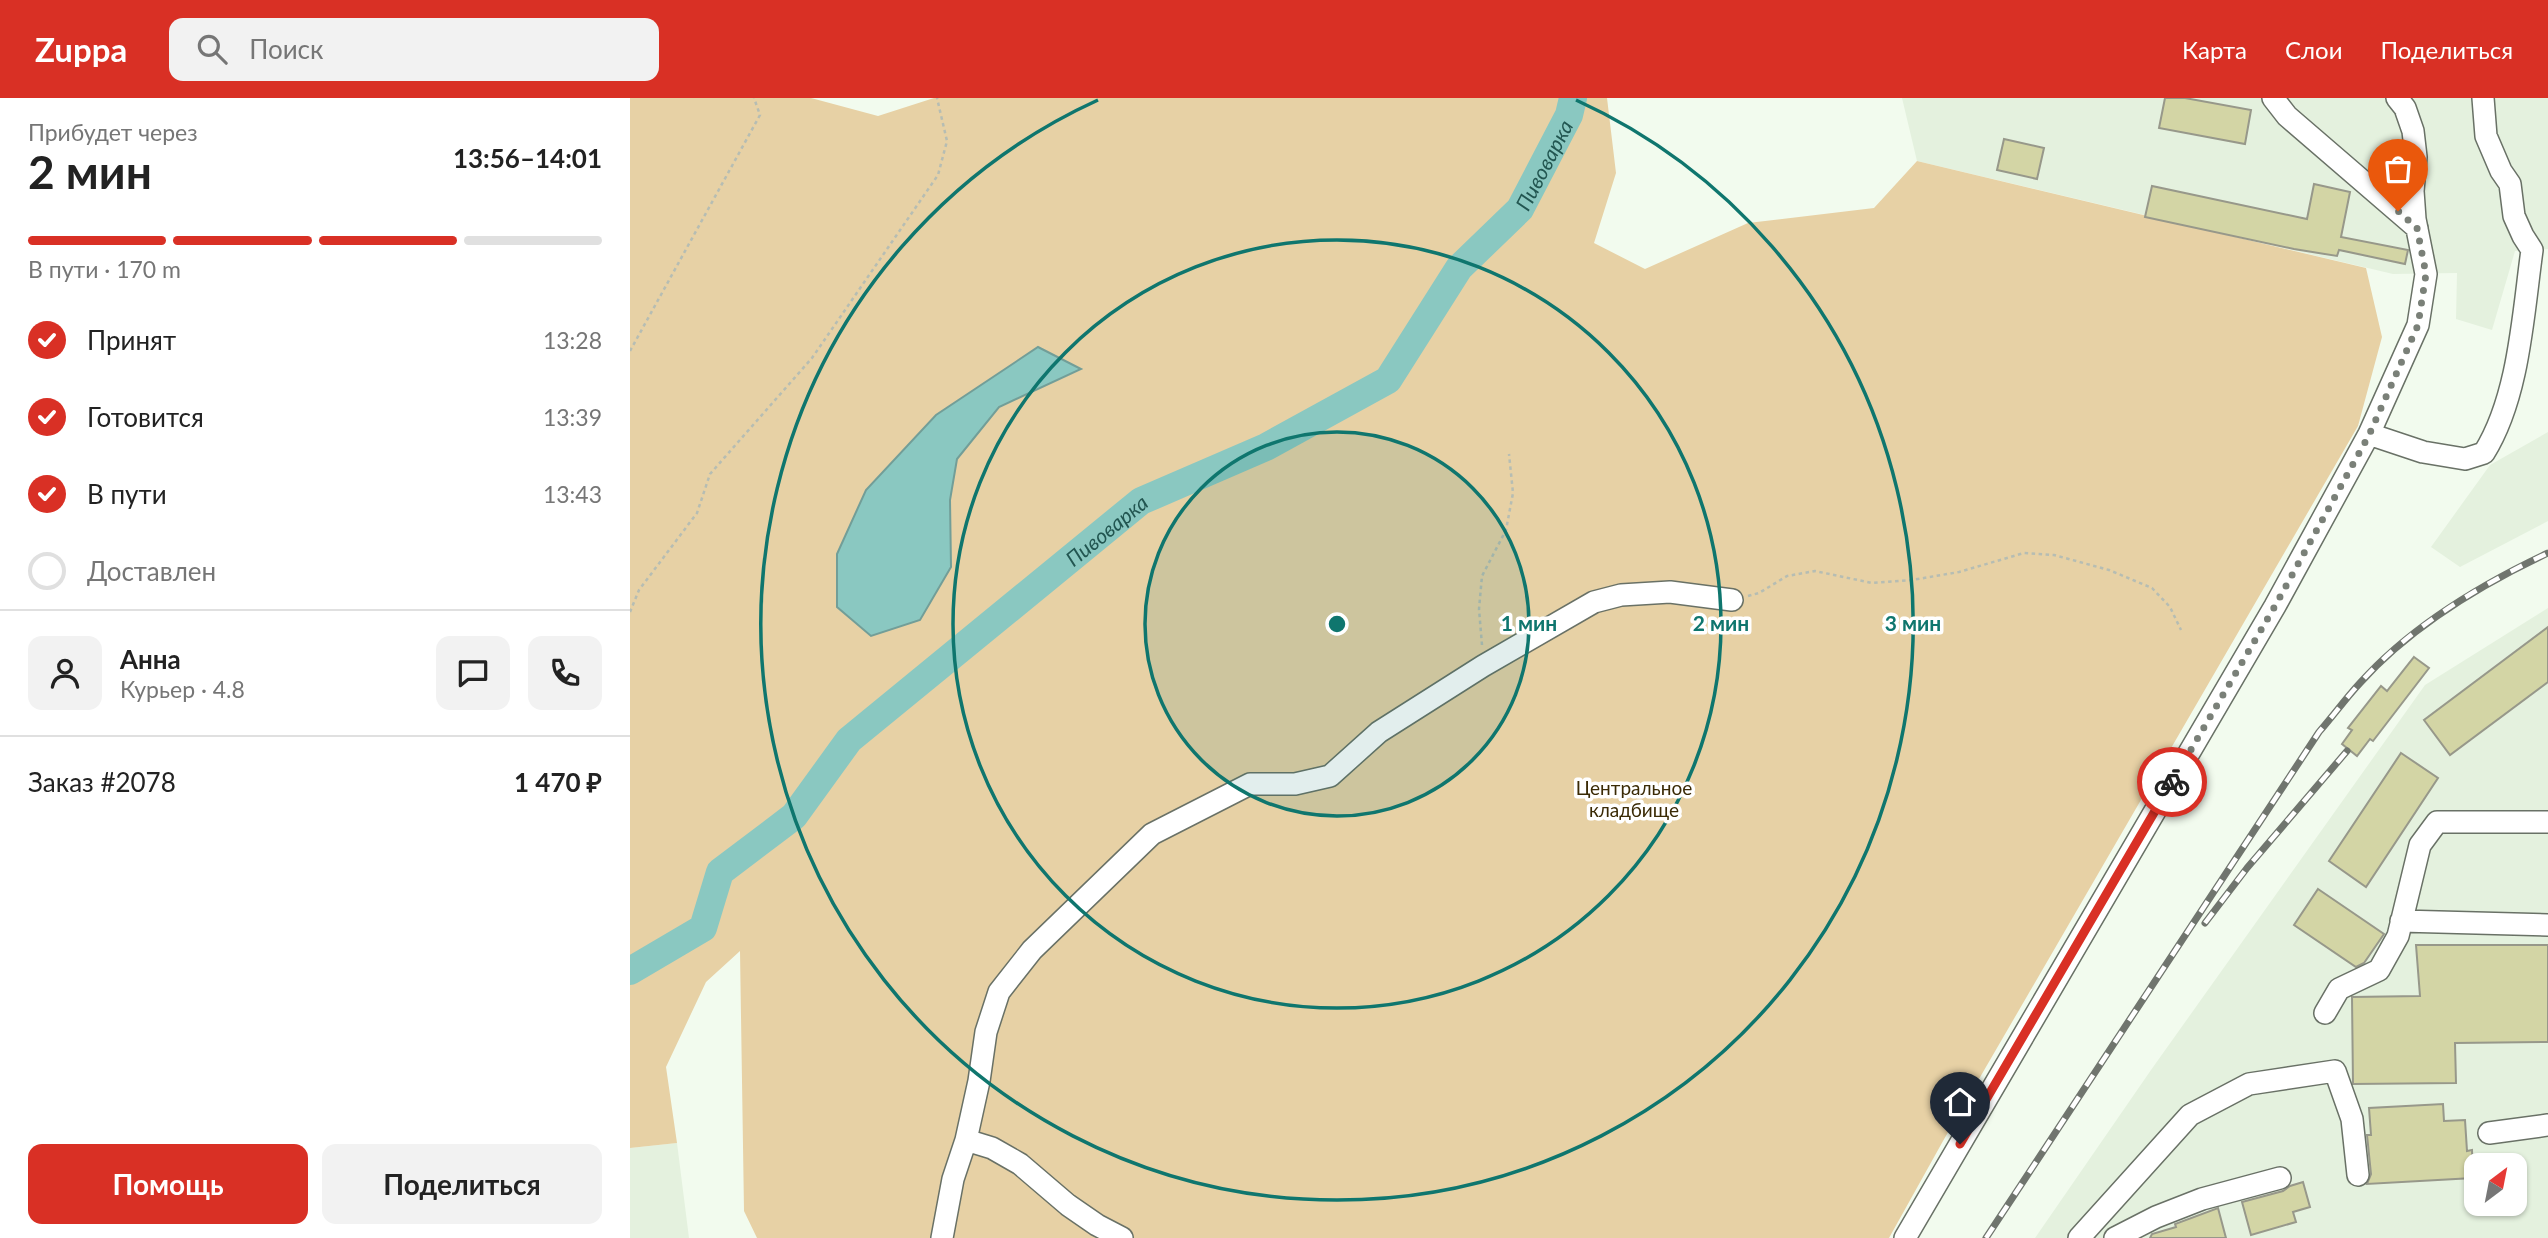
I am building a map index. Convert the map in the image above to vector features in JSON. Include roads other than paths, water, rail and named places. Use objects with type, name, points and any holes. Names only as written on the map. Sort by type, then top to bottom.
[{"type":"street","points":[[2273,98],[2287,116],[2417,228]]},
{"type":"street","points":[[1905,1238],[2275,606],[2369,435],[2418,325],[2426,274],[2413,191],[2416,157],[2413,131],[2397,98]]},
{"type":"street","points":[[2369,435],[2423,452],[2465,459],[2484,453],[2497,433],[2516,365],[2532,250],[2514,216],[2510,184],[2486,136],[2483,98]]},
{"type":"street","points":[[942,1238],[953,1180],[966,1140],[979,1081],[986,1031],[999,992],[1032,950],[1152,834],[1250,784],[1295,784],[1330,776],[1379,732],[1483,666],[1594,602],[1620,595],[1670,592],[1731,600]]},
{"type":"street","points":[[2325,1013],[2339,989],[2379,970],[2398,936],[2420,845],[2437,822],[2548,822]]},
{"type":"street","points":[[2401,921],[2548,925]]},
{"type":"street","points":[[2079,1238],[2190,1115],[2249,1084],[2335,1071],[2351,1119],[2358,1175]]},
{"type":"street","points":[[2489,1133],[2548,1125]]},
{"type":"street","points":[[966,1140],[992,1148],[1020,1164],[1068,1205],[1122,1238]]},
{"type":"street","points":[[2115,1238],[2156,1217],[2202,1199],[2280,1178]]},
{"type":"water","points":[[1038,347],[1081,369],[999,407],[957,459],[950,500],[951,567],[920,620],[871,636],[837,607],[837,554],[866,490],[936,415]]},
{"type":"waterway","name":"Пивоварка","points":[[630,971],[703,928],[720,872],[794,816],[849,740],[1141,501],[1266,447],[1388,380],[1459,268],[1520,209],[1569,115],[1573,98]]},
{"type":"railway","points":[[1986,1238],[2319,732],[2380,662],[2424,625],[2472,593],[2548,553]]},
{"type":"railway","points":[[2205,923],[2247,868],[2347,751]]},
{"type":"park label","name":"Центральное кладбище","points":[[1634,798]]}]
